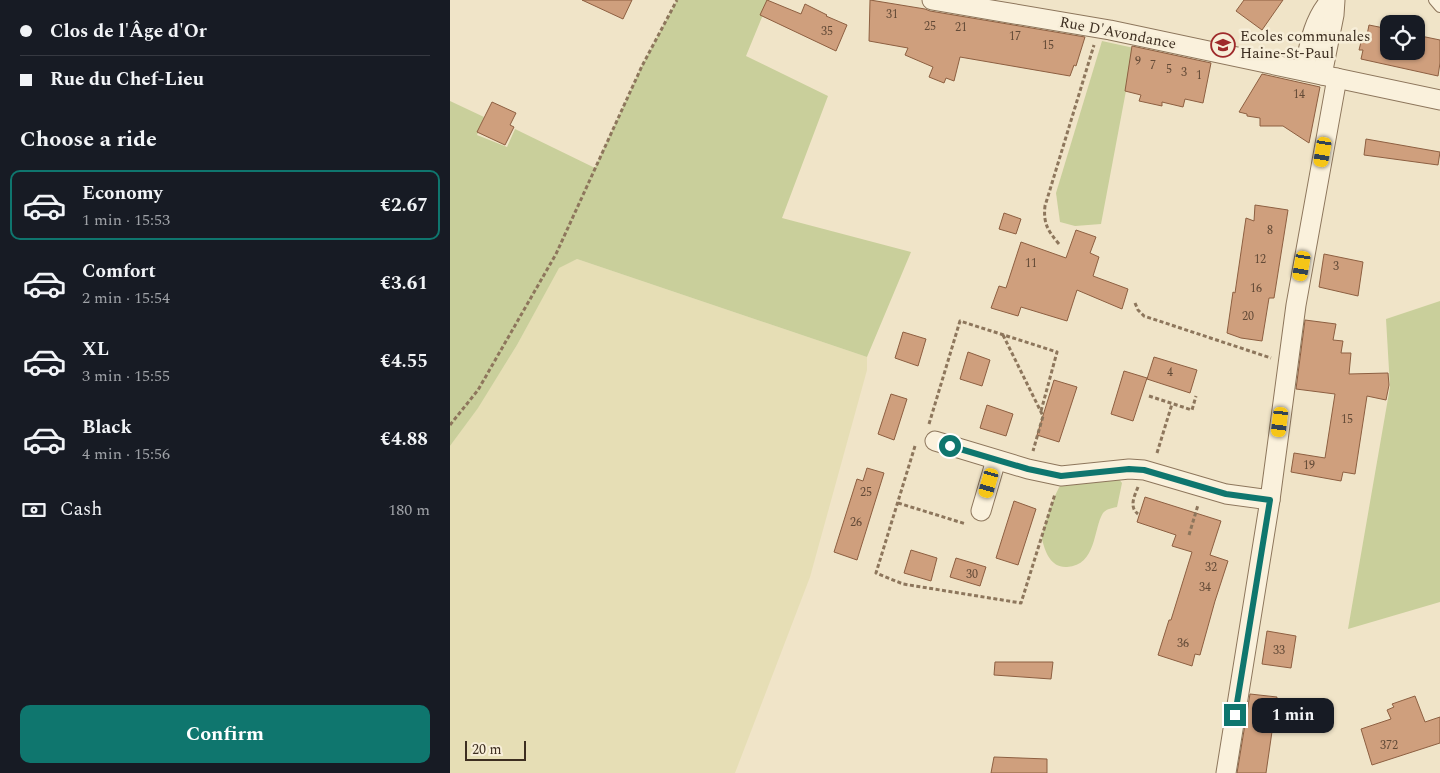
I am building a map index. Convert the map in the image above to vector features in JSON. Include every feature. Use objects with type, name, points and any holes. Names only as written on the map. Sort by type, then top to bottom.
[{"type":"street","name":"Rue D'Avondance","points":[[932,0],[1099,28],[1440,100]]},
{"type":"street","points":[[1321,75],[1312,32],[1321,13],[1331,0]]},
{"type":"street","points":[[1226,773],[1270,500],[1296,305],[1321,75],[1334,15],[1335,0]]},
{"type":"street","points":[[932,432],[996,460],[1061,476],[1129,469],[1147,472],[1226,494],[1270,500]]},
{"type":"street","points":[[981,511],[996,460]]},
{"type":"lane","points":[[1434,0],[1440,7]]},
{"type":"path","points":[[450,425],[478,390],[556,254],[642,66],[677,0]]},
{"type":"path","points":[[1059,244],[1047,230],[1044,215],[1045,206],[1099,28]]},
{"type":"path","points":[[1135,303],[1138,310],[1144,316],[1275,359],[1288,359]]},
{"type":"path","points":[[921,426],[932,432],[960,321],[1058,352],[1041,411]]},
{"type":"path","points":[[1003,335],[1043,416],[1028,469]]},
{"type":"path","points":[[1149,396],[1192,410],[1196,396]]},
{"type":"path","points":[[1138,514],[1134,511],[1133,500],[1147,472],[1172,404]]},
{"type":"path","points":[[916,443],[876,573],[903,584],[1022,603],[1061,476]]},
{"type":"path","points":[[1189,535],[1204,488]]},
{"type":"path","points":[[898,503],[979,528],[983,515],[981,511]]},
{"type":"shaded area","points":[[577,259],[867,357],[867,370],[810,577],[735,773],[450,773],[450,446],[478,407],[517,345],[559,267]]},
{"type":"green space","points":[[677,0],[769,0],[746,56],[828,96],[782,218],[911,252],[867,357],[577,259],[559,268],[517,345],[478,408],[450,446],[450,101],[484,117],[477,135],[507,147],[515,129],[595,168],[642,66]]},
{"type":"green space","points":[[1102,41],[1134,48],[1101,224],[1075,226],[1060,222],[1056,193]]},
{"type":"green space","points":[[1440,301],[1440,602],[1348,629],[1390,387],[1386,319]]},
{"type":"green space","points":[[1118,478],[1122,483],[1117,507],[1103,513],[1089,553],[1077,565],[1061,567],[1057,565],[1045,549],[1042,535],[1046,520],[1061,485],[1081,480]]},
{"type":"building","points":[[582,0],[632,0],[623,19]]},
{"type":"building","points":[[767,0],[801,14],[805,4],[847,25],[836,51],[760,15]]},
{"type":"building","points":[[870,0],[1085,37],[1076,66],[1074,65],[1070,76],[960,57],[954,81],[946,78],[944,83],[929,77],[933,67],[905,55],[908,48],[869,41]]},
{"type":"building","points":[[1244,0],[1283,0],[1262,30],[1236,11]]},
{"type":"building","points":[[1369,25],[1380,27],[1380,60],[1425,60],[1425,37],[1440,40],[1438,76],[1361,59],[1363,50],[1359,50],[1363,34],[1367,35]]},
{"type":"building","points":[[1132,46],[1211,63],[1203,103],[1185,99],[1183,107],[1162,102],[1162,106],[1139,101],[1141,95],[1125,91]]},
{"type":"building","points":[[1262,74],[1320,87],[1309,143],[1283,126],[1260,126],[1260,118],[1247,116],[1247,114],[1239,112]]},
{"type":"building","points":[[492,102],[516,113],[510,125],[514,127],[505,145],[477,132]]},
{"type":"building","points":[[1366,139],[1440,152],[1438,165],[1364,155]]},
{"type":"building","points":[[1255,205],[1288,210],[1274,298],[1269,298],[1262,341],[1241,338],[1227,333],[1246,218],[1254,221]]},
{"type":"building","points":[[1004,213],[1021,219],[1016,234],[999,229]]},
{"type":"building","points":[[1076,230],[1096,237],[1090,253],[1099,257],[1093,276],[1128,289],[1122,309],[1077,290],[1067,321],[1021,307],[1018,316],[991,308],[999,286],[1006,288],[1021,242],[1066,258]]},
{"type":"building","points":[[1324,254],[1363,262],[1358,296],[1319,287]]},
{"type":"building","points":[[1305,320],[1336,324],[1333,340],[1343,341],[1341,353],[1351,353],[1349,374],[1388,373],[1389,385],[1386,400],[1367,396],[1355,474],[1343,472],[1341,481],[1291,472],[1294,453],[1325,458],[1335,394],[1296,389]]},
{"type":"building","points":[[903,332],[926,339],[918,366],[895,358]]},
{"type":"building","points":[[968,352],[990,360],[982,386],[960,379]]},
{"type":"building","points":[[1154,357],[1197,370],[1190,393],[1147,379]]},
{"type":"building","points":[[1124,371],[1147,378],[1133,421],[1111,414]]},
{"type":"building","points":[[1054,380],[1077,387],[1059,442],[1037,435]]},
{"type":"building","points":[[891,394],[907,399],[894,440],[878,434]]},
{"type":"building","points":[[987,405],[1013,414],[1006,436],[980,428]]},
{"type":"building","points":[[867,468],[884,473],[857,560],[834,552],[857,479],[863,481]]},
{"type":"building","points":[[1145,497],[1221,521],[1210,555],[1228,561],[1200,655],[1195,654],[1192,666],[1158,655],[1192,552],[1172,546],[1176,535],[1137,522]]},
{"type":"building","points":[[1014,501],[1036,509],[1018,565],[996,558]]},
{"type":"building","points":[[911,550],[937,558],[931,581],[904,573]]},
{"type":"building","points":[[956,558],[986,567],[980,586],[950,577]]},
{"type":"building","points":[[1267,631],[1296,636],[1291,668],[1262,664]]},
{"type":"building","points":[[995,662],[1053,662],[1051,679],[994,675]]},
{"type":"building","points":[[1250,694],[1277,697],[1266,773],[1237,773]]},
{"type":"building","points":[[1415,696],[1425,722],[1440,717],[1440,743],[1372,765],[1361,729],[1391,719],[1387,710],[1394,707],[1392,704]]},
{"type":"building","points":[[994,757],[1047,759],[1047,773],[991,773]]},
{"type":"place","name":"Ecoles communales Haine-St-Paul","points":[[1223,45]]},
{"type":"route","points":[[950,446],[1042,473],[1061,476],[1129,469],[1144,470],[1226,494],[1270,500],[1235,715]]}]
